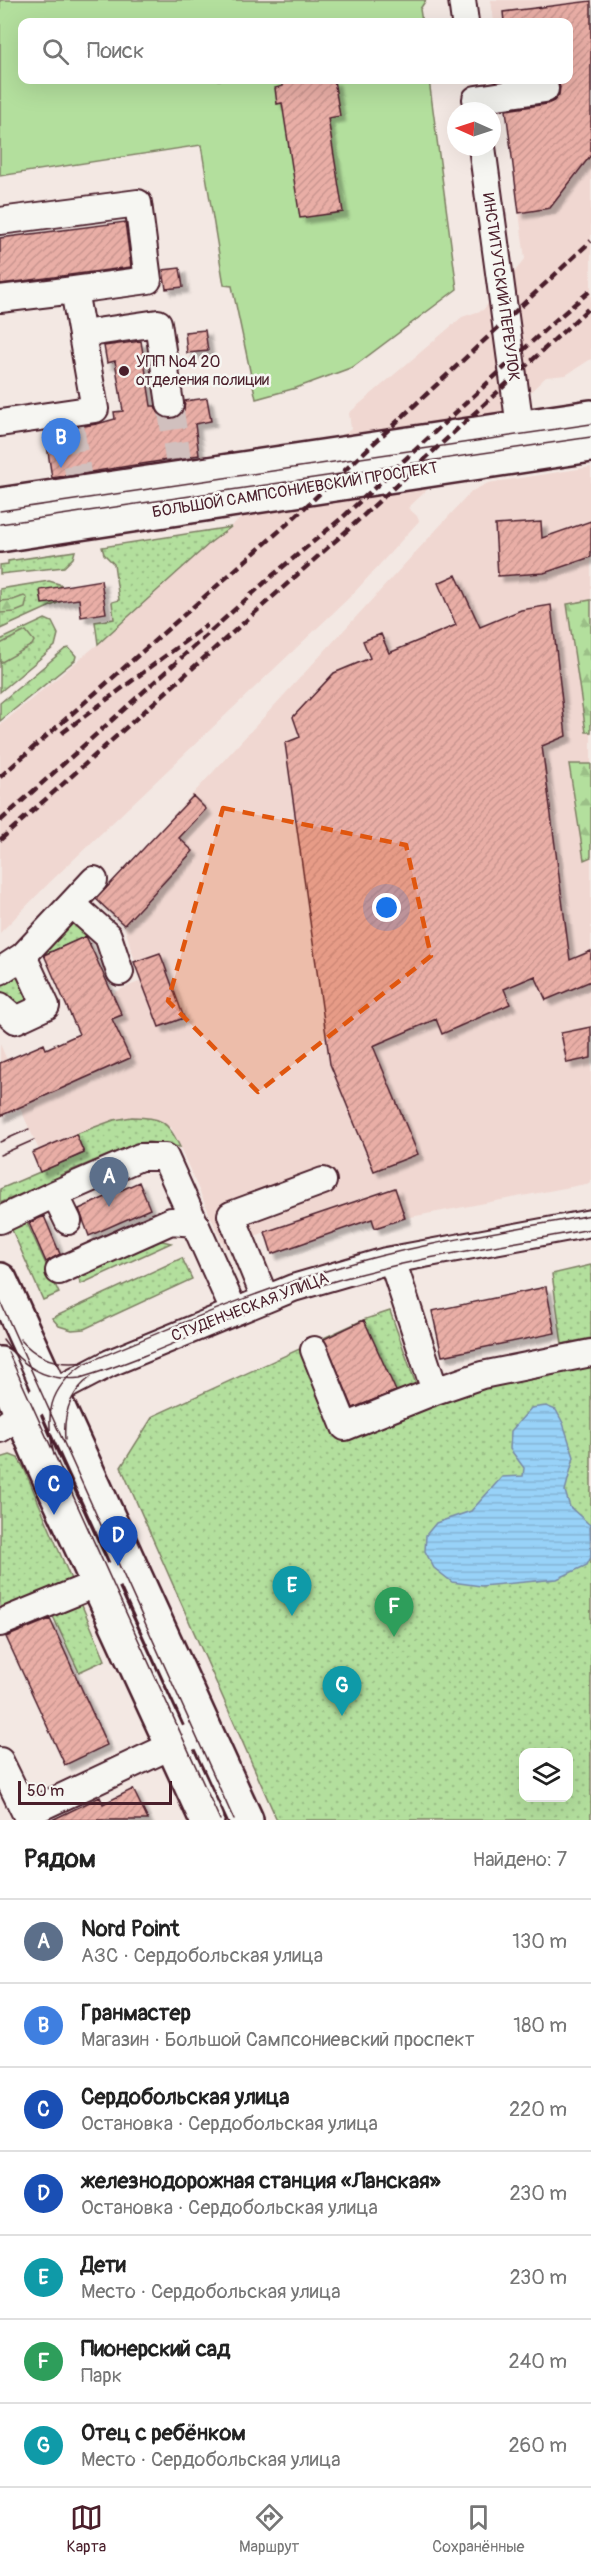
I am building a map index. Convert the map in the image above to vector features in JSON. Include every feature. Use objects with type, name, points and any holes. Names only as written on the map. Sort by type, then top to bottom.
[{"type":"main road","name":"БОЛЬШОЙ САМПСОНИЕВСКИЙ ПРОСПЕКТ","points":[[0,535],[81,497],[591,417]]},
{"type":"main road","name":"БОЛЬШОЙ САМПСОНИЕВСКИЙ ПРОСПЕКТ","points":[[0,505],[591,446]]},
{"type":"main road","points":[[0,1280],[246,1820]]},
{"type":"main road","points":[[0,1364],[11,1422],[98,1583],[207,1820]]},
{"type":"street","points":[[462,0],[464,18]]},
{"type":"street","points":[[475,96],[545,89]]},
{"type":"street","name":"ИНСТИТУТСКИЙ ПЕРЕУЛОК","points":[[483,156],[520,427]]},
{"type":"street","points":[[0,221],[138,203],[148,280],[0,299]]},
{"type":"street","points":[[0,423],[70,419],[95,409],[74,290]]},
{"type":"street","points":[[82,334],[158,323],[170,404]]},
{"type":"street","points":[[0,971],[23,956],[94,880]]},
{"type":"street","points":[[72,904],[108,936],[120,972]]},
{"type":"street","points":[[0,1006],[16,1020],[46,1006],[23,956]]},
{"type":"street","points":[[0,1220],[140,1157],[165,1157],[234,1311]]},
{"type":"street","points":[[265,1298],[231,1215],[323,1180]]},
{"type":"street","points":[[55,1194],[84,1258]]},
{"type":"street","points":[[59,1271],[171,1221],[195,1223]]},
{"type":"street","name":"СТУДЕНЧЕСКАЯ УЛИЦА","points":[[11,1422],[50,1394],[110,1363],[265,1298],[323,1278],[392,1260],[591,1223]]},
{"type":"street","points":[[392,1260],[435,1391]]},
{"type":"street","points":[[314,1350],[345,1427],[435,1391],[490,1373],[591,1353]]},
{"type":"street","points":[[0,1623],[98,1583],[130,1567]]},
{"type":"street","points":[[0,1761],[26,1814],[205,1730]]},
{"type":"highlighted area","points":[[223,808],[406,845],[431,956],[258,1092],[168,1001]]},
{"type":"shaded area","points":[[491,0],[591,0],[591,359],[566,375],[546,377],[408,508],[419,521],[352,595],[49,883],[0,933],[0,725],[104,639],[211,542],[351,429],[349,413],[462,317],[483,310],[525,259],[503,84],[573,84],[573,18],[493,18]]},
{"type":"shaded area","points":[[591,467],[591,1183],[405,1218],[375,1228],[372,1219],[272,1254],[265,1232],[225,1249],[171,1127],[85,1153],[41,1172],[32,1153],[39,1150],[20,1108],[0,1116],[0,1044],[7,1060],[44,1044],[46,1049],[79,1034],[44,955],[87,936],[112,993],[141,981],[124,925],[96,899],[472,491],[488,483]]},
{"type":"green space","points":[[0,0],[426,0],[420,9],[421,18],[18,18],[18,84],[430,84],[457,289],[353,367],[296,388],[256,399],[232,286],[224,285],[201,145],[0,176]]},
{"type":"green space","points":[[231,527],[211,542],[98,644],[95,622],[114,619],[112,602],[119,600],[114,564],[104,554],[102,547]]},
{"type":"green space","points":[[75,551],[73,558],[64,567],[0,574],[0,565],[8,564],[8,561]]},
{"type":"green space","points":[[49,581],[63,588],[62,601],[0,629],[0,589]]},
{"type":"green space","points":[[24,596],[27,598],[25,608],[15,612],[0,613],[0,601]]},
{"type":"green space","points":[[591,600],[591,732],[586,732],[567,604]]},
{"type":"green space","points":[[45,619],[52,622],[58,634],[55,646],[0,692],[0,640]]},
{"type":"green space","points":[[26,631],[34,641],[32,645],[0,663],[0,644]]},
{"type":"green space","points":[[69,648],[76,656],[75,660],[0,721],[0,703]]},
{"type":"green space","points":[[569,764],[591,764],[591,857],[584,860]]},
{"type":"green space","points":[[66,921],[83,927],[87,936],[44,955],[42,950]]},
{"type":"green space","points":[[17,972],[33,1004],[22,1007],[0,993],[0,980]]},
{"type":"green space","points":[[132,1117],[150,1118],[162,1122],[171,1131],[180,1147],[149,1142],[137,1143],[60,1175],[58,1184],[48,1188],[36,1188],[0,1203],[0,1189],[84,1153],[76,1134],[114,1120]]},
{"type":"green space","points":[[24,1216],[59,1293],[43,1300],[9,1223]]},
{"type":"green space","points":[[158,1240],[171,1243],[81,1284],[77,1274]]},
{"type":"green space","points":[[182,1258],[192,1279],[84,1329],[72,1330],[59,1326],[52,1318]]},
{"type":"green space","points":[[591,1265],[591,1338],[562,1344],[552,1274]]},
{"type":"green space","points":[[390,1311],[423,1404],[472,1384],[591,1365],[591,1820],[277,1820],[121,1467],[153,1416],[363,1320]]},
{"type":"green space","points":[[10,1455],[18,1458],[24,1468],[105,1660],[79,1672],[51,1612],[0,1613],[0,1458]]},
{"type":"water","points":[[546,1406],[556,1410],[563,1423],[574,1457],[565,1491],[570,1507],[590,1525],[591,1557],[587,1565],[557,1579],[481,1586],[452,1582],[434,1568],[425,1551],[426,1535],[436,1523],[471,1511],[502,1477],[523,1476],[524,1468],[510,1449],[511,1431],[531,1408]]},
{"type":"building","points":[[591,1],[591,155],[550,208],[519,213],[506,110],[547,104],[559,95],[559,84],[573,84],[573,18],[504,18],[503,12]]},
{"type":"building","points":[[283,84],[335,84],[340,116],[328,118],[343,212],[300,218],[282,103],[277,104],[275,88],[283,86]]},
{"type":"building","points":[[125,222],[131,267],[0,284],[0,238]]},
{"type":"building","points":[[180,268],[183,287],[166,289],[163,270]]},
{"type":"building","points":[[205,330],[208,351],[187,353],[185,332]]},
{"type":"building","points":[[141,341],[151,406],[155,406],[159,414],[173,419],[184,410],[185,401],[207,398],[211,421],[195,424],[199,455],[52,478],[45,432],[115,419],[114,412],[123,411],[115,361],[107,363],[104,346]]},
{"type":"building","points":[[591,521],[591,557],[544,573],[498,576],[495,525],[541,522],[542,538]]},
{"type":"building","points":[[456,575],[480,627],[521,610],[551,605],[566,736],[542,746],[570,960],[591,951],[591,981],[546,1000],[535,976],[504,989],[510,1004],[442,1034],[436,1019],[373,1046],[418,1154],[374,1171],[330,1064],[285,743],[300,737],[293,717],[334,673],[370,658],[363,641],[381,634],[389,653],[456,625],[438,583]]},
{"type":"building","points":[[101,580],[106,613],[81,617],[79,599],[42,604],[40,590]]},
{"type":"building","points":[[193,796],[206,809],[179,838],[193,851],[124,925],[96,899]]},
{"type":"building","points":[[86,936],[122,1015],[112,1019],[130,1058],[0,1116],[0,1063],[44,1044],[46,1049],[79,1034],[44,955]]},
{"type":"building","points":[[160,953],[184,1018],[159,1027],[134,962]]},
{"type":"building","points":[[591,1027],[591,1058],[567,1063],[561,1033]]},
{"type":"building","points":[[76,1134],[84,1153],[40,1172],[32,1153]]},
{"type":"building","points":[[139,1182],[150,1209],[89,1236],[79,1209]]},
{"type":"building","points":[[395,1188],[405,1218],[375,1228],[372,1219],[272,1254],[265,1232]]},
{"type":"building","points":[[44,1216],[60,1254],[46,1262],[29,1223]]},
{"type":"building","points":[[546,1287],[555,1333],[442,1356],[432,1311]]},
{"type":"building","points":[[364,1320],[396,1391],[353,1408],[324,1339]]},
{"type":"building","points":[[50,1619],[107,1745],[65,1765],[6,1637]]},
{"type":"building","points":[[133,1789],[148,1820],[52,1820],[100,1797],[103,1804]]},
{"type":"tunnel","points":[[170,404],[178,459]]},
{"type":"tunnel","points":[[71,426],[78,474]]},
{"type":"tram line","points":[[0,511],[591,424]]},
{"type":"tram line","points":[[0,524],[591,437]]},
{"type":"tram line","points":[[0,1142],[29,1129]]},
{"type":"tram line","points":[[0,1155],[34,1140]]},
{"type":"tram line","points":[[54,1455],[50,1427],[52,1404],[63,1383],[84,1364],[241,1300],[336,1268],[431,1244],[591,1215]]},
{"type":"tram line","points":[[3,1339],[18,1357],[36,1370],[56,1378],[80,1378],[140,1357],[288,1296],[352,1276],[454,1253],[591,1229]]},
{"type":"tram line","points":[[0,1301],[234,1820]]},
{"type":"tram line","points":[[20,1339],[34,1352],[49,1360],[66,1363],[84,1362]]},
{"type":"tram line","points":[[8,1352],[220,1820]]},
{"type":"tram line","points":[[65,1440],[65,1421],[69,1404],[78,1390],[91,1377]]},
{"type":"railway","points":[[0,777],[286,525],[591,241]]},
{"type":"railway","points":[[0,821],[273,575],[343,517],[549,326],[591,290]]},
{"type":"railway","points":[[0,840],[352,526],[591,306]]},
{"type":"railway","points":[[62,733],[207,625]]},
{"type":"place","name":"УПП №4 20 отделения полиции","points":[[124,371]]},
{"type":"place","name":"Гранмастер","points":[[61,468]]},
{"type":"place","name":"Nord Point","points":[[109,1207]]},
{"type":"place","name":"Сердобольская улица","points":[[54,1515]]},
{"type":"place","name":"железнодорожная станция «Ланская»","points":[[118,1566]]},
{"type":"place","name":"Дети","points":[[292,1616]]},
{"type":"place","name":"Пионерский сад","points":[[394,1637]]},
{"type":"place","name":"Отец с ребёнком","points":[[342,1716]]}]
